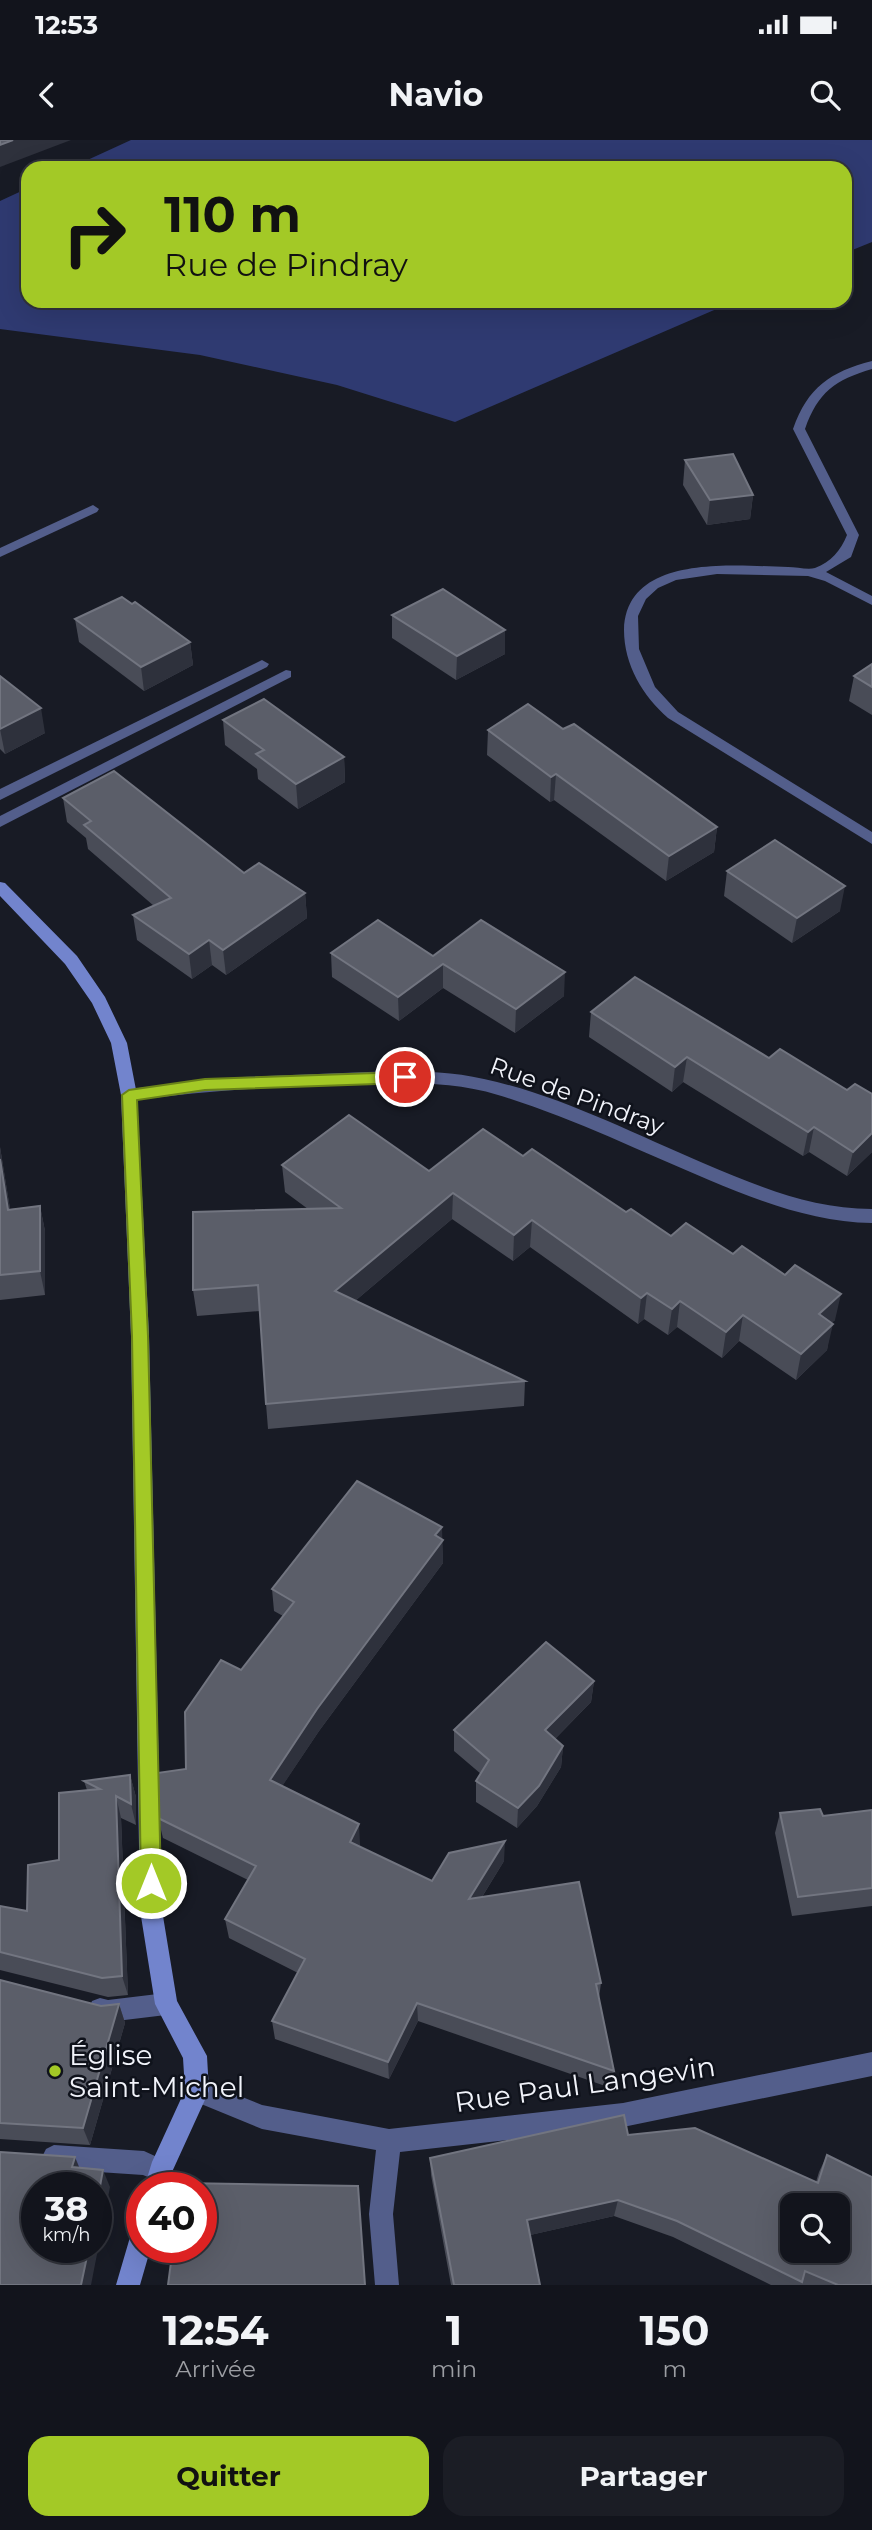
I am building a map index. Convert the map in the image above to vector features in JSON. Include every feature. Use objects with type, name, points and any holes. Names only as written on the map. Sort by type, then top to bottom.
[{"type":"street","points":[[815,573],[846,554],[853,535],[799,429],[810,402],[827,385],[857,369],[872,365]]},
{"type":"street","points":[[0,553],[93,509]]},
{"type":"street","points":[[872,601],[815,573],[713,570],[676,574],[658,582],[644,592],[633,609],[629,625],[632,651],[658,700],[686,723],[872,839]]},
{"type":"street","points":[[0,796],[262,664]]},
{"type":"street","points":[[0,822],[286,674]]},
{"type":"street","points":[[0,887],[71,960],[99,1001],[119,1043],[129,1095],[140,1336],[151,1910],[166,2004],[195,2056],[197,2091],[161,2172]]},
{"type":"street","name":"Rue de Pindray","points":[[129,1095],[205,1084],[280,1080],[405,1077],[459,1080],[501,1089],[535,1101],[761,1194],[806,1209],[851,1217],[872,1216]]},
{"type":"street","points":[[81,2004],[108,2011],[166,2004]]},
{"type":"street","name":"Rue Paul Langevin","points":[[197,2091],[262,2117],[389,2141],[623,2115],[872,2064]]},
{"type":"street","points":[[387,2285],[381,2214],[389,2141]]},
{"type":"street","points":[[26,2156],[144,2163],[152,2172]]},
{"type":"street","points":[[128,2285],[134,2263]]},
{"type":"shaded area","points":[[131,140],[872,140],[872,242],[852,250],[852,161],[85,161]]},
{"type":"shaded area","points":[[21,191],[21,308],[719,308],[455,422],[337,385],[200,355],[0,329],[0,201]]},
{"type":"building","points":[[0,140],[13,140],[0,145]]},
{"type":"building","points":[[733,454],[753,495],[710,500],[685,460]]},
{"type":"building","points":[[443,589],[505,630],[457,656],[392,615]]},
{"type":"building","points":[[122,597],[132,604],[135,602],[190,642],[141,667],[75,619]]},
{"type":"building","points":[[872,664],[872,687],[854,676]]},
{"type":"building","points":[[0,676],[41,708],[0,729]]},
{"type":"building","points":[[264,699],[344,757],[296,784],[256,754],[264,750],[223,720]]},
{"type":"building","points":[[528,704],[563,729],[574,724],[717,827],[669,856],[556,774],[551,777],[488,730]]},
{"type":"building","points":[[114,771],[244,873],[259,863],[305,893],[223,950],[209,940],[189,954],[133,915],[171,898],[84,825],[91,821],[63,798]]},
{"type":"building","points":[[775,840],[845,886],[797,918],[727,871]]},
{"type":"building","points":[[378,920],[433,956],[481,920],[565,972],[516,1009],[443,964],[398,997],[331,953]]},
{"type":"building","points":[[635,977],[769,1058],[780,1049],[847,1090],[855,1084],[872,1094],[872,1133],[853,1152],[814,1127],[808,1132],[687,1057],[675,1067],[591,1012]]},
{"type":"building","points":[[349,1115],[429,1171],[483,1129],[523,1156],[532,1149],[626,1212],[631,1209],[671,1236],[686,1223],[733,1254],[742,1246],[785,1275],[795,1265],[841,1294],[819,1314],[833,1324],[801,1354],[743,1315],[726,1332],[680,1301],[672,1309],[647,1293],[641,1298],[532,1220],[514,1235],[453,1193],[335,1291],[525,1381],[266,1404],[258,1285],[193,1290],[193,1212],[341,1208],[282,1165]]},
{"type":"building","points":[[0,1159],[8,1210],[40,1206],[40,1271],[0,1275]]},
{"type":"building","points":[[357,1481],[442,1527],[435,1535],[443,1540],[317,1709],[270,1780],[359,1824],[350,1842],[432,1881],[449,1853],[505,1841],[469,1899],[579,1882],[601,1983],[596,1984],[614,2071],[417,2003],[388,2062],[272,2021],[305,1959],[225,1919],[256,1866],[158,1818],[157,1773],[186,1769],[185,1712],[221,1660],[241,1670],[294,1602],[272,1589]]},
{"type":"building","points":[[546,1642],[594,1681],[545,1730],[563,1746],[539,1786],[518,1808],[476,1781],[489,1760],[454,1730]]},
{"type":"building","points":[[130,1775],[131,1804],[116,1796],[122,1976],[102,1978],[0,1952],[0,1906],[27,1911],[28,1865],[59,1860],[59,1793],[100,1789],[84,1781]]},
{"type":"building","points":[[820,1809],[823,1816],[872,1810],[872,1888],[798,1897],[780,1813]]},
{"type":"building","name":"Église Saint-Michel","points":[[0,1980],[101,2006],[119,2004],[83,2128],[0,2123]]},
{"type":"building","points":[[624,2115],[628,2135],[695,2128],[818,2183],[827,2155],[872,2177],[872,2285],[838,2285],[805,2271],[802,2282],[677,2221],[618,2200],[527,2220],[540,2285],[454,2285],[430,2158]]},
{"type":"building","points":[[0,2152],[75,2157],[72,2167],[103,2170],[21,2172],[21,2263],[86,2263],[81,2285],[0,2285]]},
{"type":"building","points":[[217,2184],[358,2186],[365,2285],[168,2285],[171,2263],[217,2263]]},
{"type":"place","name":"Église Saint-Michel","points":[[55,2071]]},
{"type":"route","points":[[151,1883],[140,1336],[129,1095],[205,1084],[405,1077]]}]
